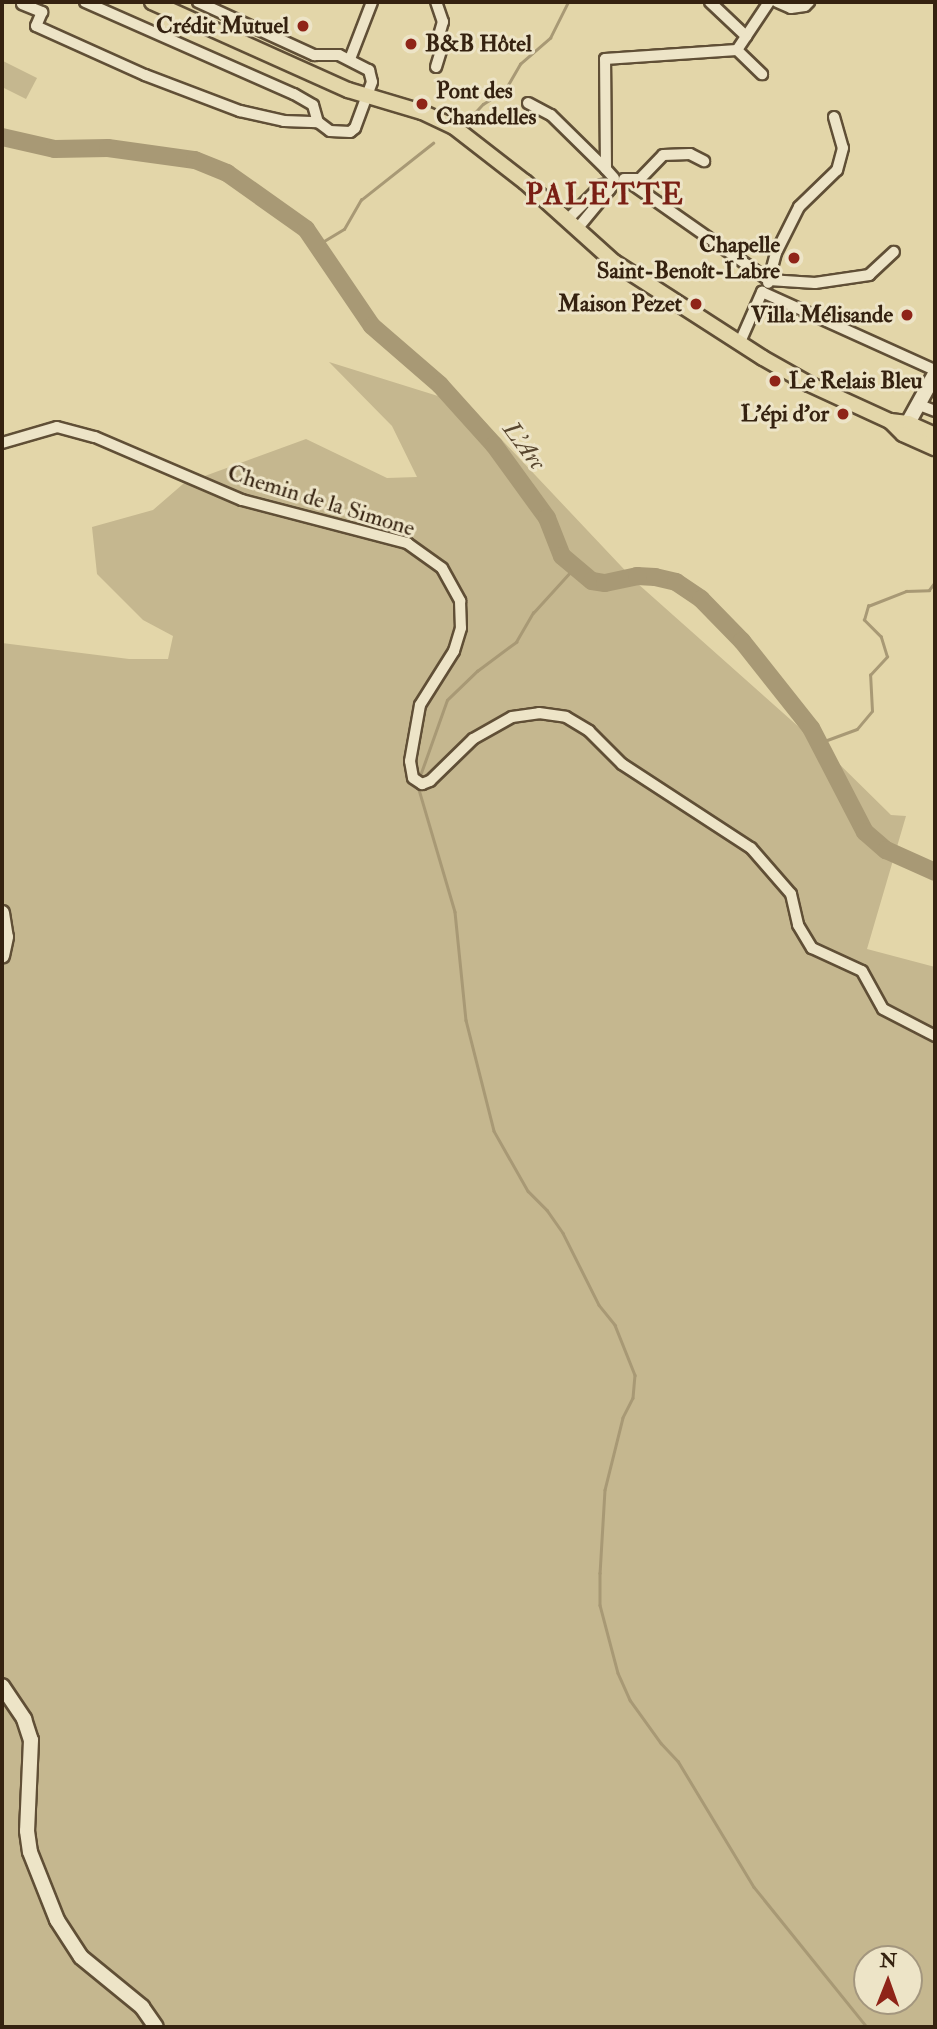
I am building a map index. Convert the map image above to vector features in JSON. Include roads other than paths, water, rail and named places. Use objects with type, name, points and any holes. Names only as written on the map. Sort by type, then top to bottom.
[{"type":"main road","points":[[152,2],[367,96],[422,112],[454,127],[507,167],[614,262],[809,384],[890,421],[935,449]]},
{"type":"main road","points":[[907,431],[935,435]]},
{"type":"street","points":[[85,2],[313,105],[318,122]]},
{"type":"street","points":[[22,4],[42,12],[36,26],[136,71],[240,111],[284,121],[318,122],[330,131],[350,132],[358,122],[372,75],[364,66],[350,59],[314,55],[198,2]]},
{"type":"street","points":[[350,59],[372,2]]},
{"type":"street","points":[[436,2],[443,22],[438,39],[444,41],[436,67]]},
{"type":"street","points":[[710,2],[746,36]]},
{"type":"street","points":[[737,50],[769,2]]},
{"type":"street","points":[[777,2],[791,8],[805,6],[809,2]]},
{"type":"street","points":[[606,169],[605,59],[737,50],[762,74]]},
{"type":"street","points":[[528,103],[551,116],[606,169],[612,181],[610,189],[572,224]]},
{"type":"street","points":[[740,342],[769,280],[776,253],[799,208],[837,170],[843,148],[834,117]]},
{"type":"street","points":[[612,181],[639,179],[663,155],[690,154],[704,161]]},
{"type":"street","points":[[626,180],[769,280],[815,283],[869,275],[894,252]]},
{"type":"street","points":[[762,292],[935,372],[917,404],[907,431],[935,442]]},
{"type":"street","points":[[917,404],[935,411]]},
{"type":"street","name":"Chemin de la Simone","points":[[2,443],[57,427],[95,437],[242,500],[407,543],[442,568],[460,601],[461,628],[454,651],[420,705],[410,761],[413,778],[422,784],[430,781],[473,739],[512,717],[539,713],[566,717],[589,731],[622,765],[751,848],[791,894],[798,925],[812,948],[862,971],[883,1009],[935,1036]]},
{"type":"street","points":[[2,913],[6,937],[2,956]]},
{"type":"street","points":[[2,1686],[24,1718],[31,1740],[27,1832],[30,1852],[57,1920],[81,1957],[142,2007],[156,2027]]},
{"type":"waterway","points":[[467,121],[483,104],[505,90],[520,64],[550,38],[568,2]]},
{"type":"waterway","name":"L'Arc","points":[[2,137],[55,149],[108,148],[195,160],[227,173],[306,229],[372,326],[440,385],[494,445],[547,518],[562,556],[592,581],[605,583],[637,576],[655,577],[676,582],[701,599],[742,641],[811,728],[865,832],[886,850],[935,872]]},
{"type":"waterway","points":[[319,244],[344,229],[361,200],[433,143]]},
{"type":"waterway","points":[[421,773],[447,700],[477,671],[516,642],[533,613],[574,568]]},
{"type":"waterway","points":[[819,743],[857,729],[872,711],[870,675],[887,657],[881,637],[864,620],[868,606],[906,591],[929,590],[935,582]]},
{"type":"waterway","points":[[418,786],[455,912],[466,1020],[494,1131],[528,1191],[547,1210],[563,1233],[599,1305],[615,1325],[635,1375],[633,1398],[623,1418],[605,1490],[600,1573],[600,1605],[618,1673],[630,1700],[661,1743],[678,1761],[754,1887],[867,2027]]},
{"type":"place","name":"Crédit Mutuel","points":[[303,26]]},
{"type":"place","name":"B&B Hôtel","points":[[411,44]]},
{"type":"place","name":"Pont des Chandelles","points":[[422,104]]},
{"type":"place","name":"Chapelle Saint-Benoît-Labre","points":[[794,258]]},
{"type":"place","name":"Maison Pezet","points":[[696,304]]},
{"type":"place","name":"Villa Mélisande","points":[[907,315]]},
{"type":"place","name":"Le Relais Bleu","points":[[775,381]]},
{"type":"place","name":"L'épi d'or","points":[[843,414]]},
{"type":"district","name":"PALETTE","points":[[605,195]]}]
